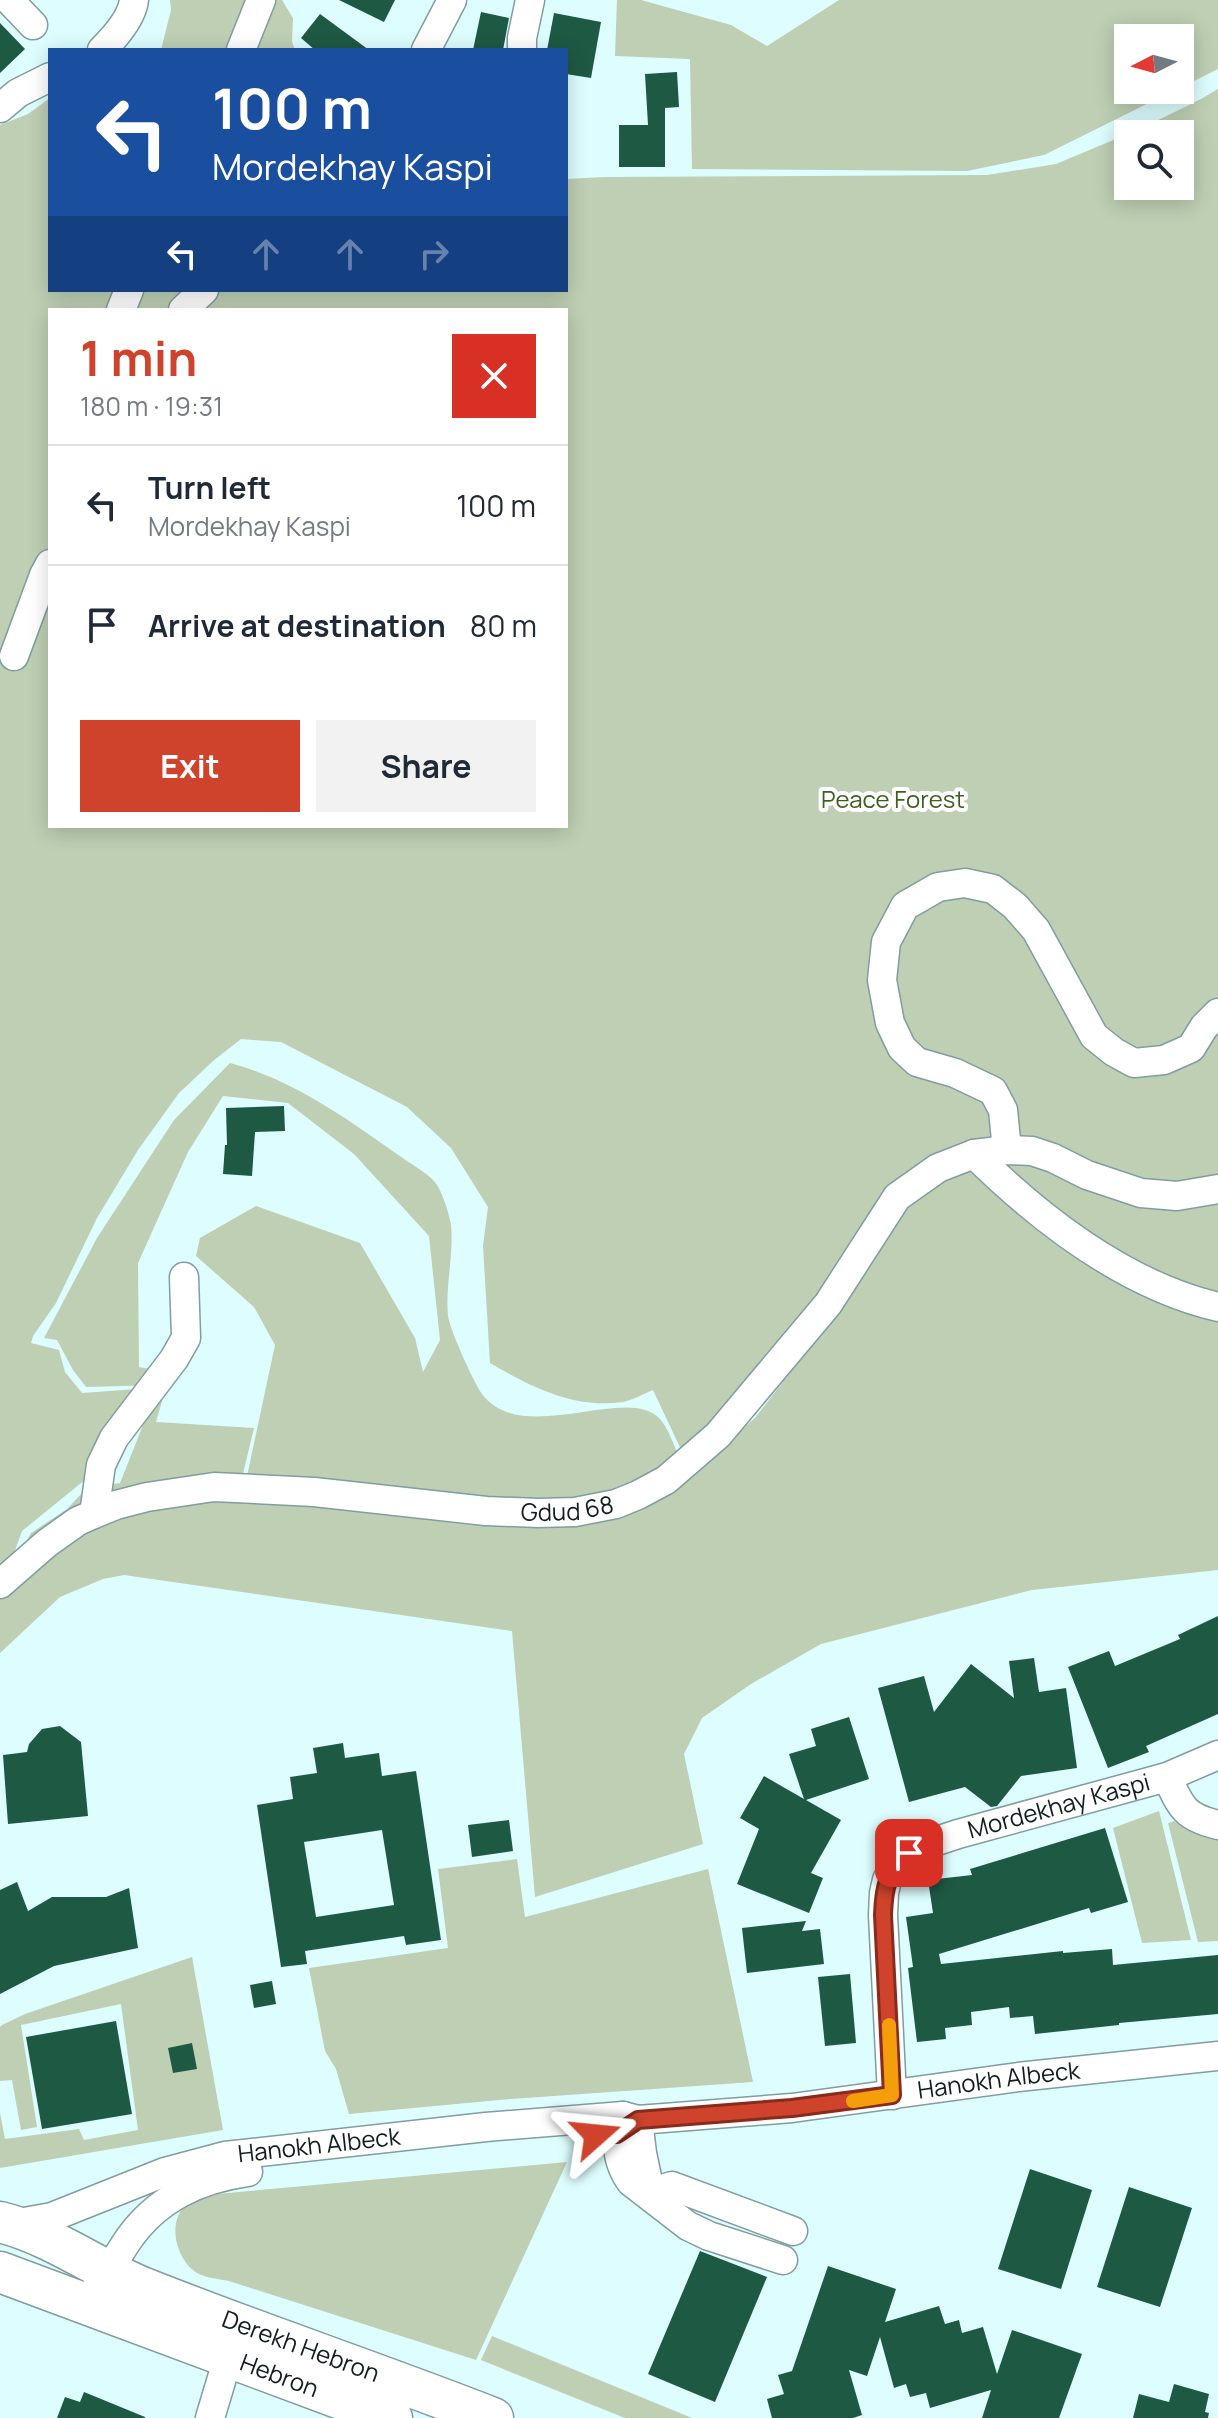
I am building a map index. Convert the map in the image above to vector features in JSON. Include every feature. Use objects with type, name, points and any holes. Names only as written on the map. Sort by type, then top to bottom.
[{"type":"highway","points":[[4,2223],[43,2238],[108,2271]]},
{"type":"highway","name":"Derekh Hebron","points":[[108,2271],[284,2342],[381,2406],[493,2418]]},
{"type":"highway","points":[[0,2272],[72,2298]]},
{"type":"highway","name":"Derekh Hebron","points":[[72,2298],[228,2358]]},
{"type":"highway","name":"Hebron","points":[[228,2358],[381,2406]]},
{"type":"street","points":[[9,0],[33,25]]},
{"type":"street","points":[[104,48],[133,8],[134,0]]},
{"type":"street","points":[[242,48],[261,0]]},
{"type":"street","points":[[427,48],[452,0]]},
{"type":"street","points":[[522,48],[530,0]]},
{"type":"street","points":[[0,108],[18,93],[48,78]]},
{"type":"street","points":[[185,308],[202,292]]},
{"type":"street","points":[[14,656],[48,568]]},
{"type":"street","points":[[1007,1150],[1003,1110],[993,1091],[955,1073],[917,1062],[902,1048],[890,1023],[882,980],[886,942],[905,906],[938,887],[965,883],[993,889],[1015,906],[1036,930],[1094,1036],[1134,1063],[1164,1060],[1191,1048],[1204,1027],[1218,1013]]},
{"type":"street","name":"Gdud 68","points":[[0,1584],[78,1521],[116,1505],[147,1497],[214,1487],[314,1492],[486,1511],[575,1512],[616,1504],[666,1480],[718,1435],[828,1304],[897,1197],[938,1168],[974,1154],[1032,1151],[1087,1175],[1141,1193],[1177,1196],[1218,1189]]},
{"type":"street","points":[[974,1154],[1011,1190],[1062,1231],[1170,1293],[1218,1307]]},
{"type":"street","points":[[94,1514],[101,1465],[114,1438],[174,1359],[186,1338],[184,1277]]},
{"type":"street","name":"Mordekhay Kaspi","points":[[892,2095],[883,1915],[887,1880],[895,1866],[909,1853],[958,1834],[1167,1777],[1218,1755]]},
{"type":"street","points":[[1167,1777],[1181,1807],[1200,1821],[1218,1825]]},
{"type":"street","name":"Hanokh Albeck","points":[[72,2298],[91,2291],[129,2238],[153,2212],[171,2197],[214,2178],[626,2123],[792,2108],[1018,2077],[1218,2056]]},
{"type":"street","points":[[626,2123],[651,2196],[668,2212],[709,2236],[783,2260]]},
{"type":"street","name":"Hanokh Albeck","points":[[4,2223],[28,2223],[52,2217],[165,2172],[225,2156],[486,2127],[626,2123]]},
{"type":"street","points":[[651,2196],[672,2186],[793,2231]]},
{"type":"street","points":[[210,2418],[228,2358]]},
{"type":"green space","points":[[170,0],[282,0],[293,18],[294,48],[162,48],[171,10]]},
{"type":"green space","points":[[617,0],[641,0],[731,25],[767,46],[839,0],[1218,0],[1218,69],[1194,81],[1194,24],[1114,24],[1114,104],[1147,104],[1044,155],[967,171],[692,169],[690,59],[615,56]]},
{"type":"green space","name":"Peace Forest","points":[[1218,89],[1218,1192],[1160,1183],[1034,1146],[915,1168],[855,1254],[685,1458],[653,1390],[623,1402],[587,1402],[537,1388],[490,1363],[483,1246],[488,1207],[451,1148],[407,1107],[281,1042],[241,1039],[179,1093],[138,1150],[97,1218],[56,1303],[33,1336],[31,1343],[59,1350],[65,1372],[82,1393],[151,1388],[110,1476],[86,1479],[22,1531],[14,1553],[0,1570],[0,125],[28,114],[48,99],[48,292],[568,292],[568,179],[987,175],[1056,164],[1114,140],[1114,200],[1194,200],[1194,120],[1158,120]]},
{"type":"green space","points":[[230,1063],[277,1080],[321,1103],[434,1181],[444,1199],[451,1225],[448,1316],[462,1355],[482,1394],[500,1409],[522,1416],[624,1408],[645,1410],[663,1423],[679,1457],[614,1499],[560,1503],[494,1502],[412,1488],[246,1481],[275,1345],[254,1307],[196,1256],[200,1238],[256,1206],[360,1243],[415,1338],[423,1372],[440,1340],[429,1236],[354,1154],[288,1103],[223,1096],[188,1152],[138,1263],[139,1367],[170,1373],[156,1422],[254,1428],[238,1494],[507,1521],[573,1519],[649,1503],[692,1472],[755,1418],[832,1318],[895,1215],[927,1186],[954,1171],[1000,1157],[1023,1159],[1134,1201],[1179,1205],[1218,1194],[1218,1570],[1032,1590],[821,1644],[751,1684],[702,1718],[684,1754],[703,1844],[535,1897],[512,1631],[124,1575],[103,1579],[60,1597],[0,1653],[0,1593],[31,1533],[67,1509],[87,1488],[120,1483],[159,1385],[86,1387],[57,1340],[44,1338],[97,1238],[174,1120]]},
{"type":"green space","points":[[1159,1811],[1191,1940],[1142,1943],[1113,1828]]},
{"type":"green space","points":[[1174,1821],[1198,1834],[1218,1835],[1218,1941],[1198,1942],[1168,1823]]},
{"type":"green space","points":[[517,1859],[525,1917],[708,1869],[753,2082],[349,2114],[336,2069],[325,2051],[309,1968],[448,1948],[438,1869]]},
{"type":"green space","points":[[192,1957],[223,2130],[0,2168],[0,2113],[5,2139],[79,2129],[84,2140],[138,2130],[121,2004],[21,2025],[37,2127],[21,2130],[12,2080],[0,2081],[0,2027],[25,2014]]},
{"type":"green space","points":[[567,2162],[476,2360],[202,2275],[185,2262],[175,2234],[178,2216],[186,2205],[217,2194]]},
{"type":"green space","points":[[492,2336],[692,2418],[625,2418],[481,2360]]},
{"type":"building","points":[[339,0],[395,0],[384,22]]},
{"type":"building","points":[[481,12],[509,18],[503,48],[473,48]]},
{"type":"building","points":[[554,13],[601,22],[591,78],[568,74],[568,48],[547,48]]},
{"type":"building","points":[[320,14],[366,48],[313,48],[301,38]]},
{"type":"building","points":[[0,23],[25,49],[0,73]]},
{"type":"building","points":[[677,72],[679,107],[665,108],[665,167],[619,167],[619,125],[648,125],[645,74]]},
{"type":"building","points":[[284,1106],[285,1131],[255,1132],[252,1176],[223,1174],[227,1145],[226,1108]]},
{"type":"building","points":[[1218,1616],[1218,1714],[1146,1746],[1149,1752],[1108,1768],[1068,1667],[1109,1651],[1115,1666],[1180,1639],[1178,1635]]},
{"type":"building","points":[[1034,1658],[1039,1692],[1066,1688],[1077,1768],[1021,1776],[997,1806],[991,1807],[965,1787],[909,1802],[878,1688],[924,1676],[934,1712],[971,1664],[1014,1698],[1009,1661]]},
{"type":"building","points":[[849,1717],[869,1779],[806,1800],[841,1820],[811,1873],[823,1878],[809,1913],[737,1884],[759,1829],[740,1818],[764,1776],[804,1799],[789,1754],[816,1746],[811,1729]]},
{"type":"building","points":[[60,1726],[81,1742],[88,1816],[8,1824],[3,1755],[27,1752],[29,1744],[42,1729]]},
{"type":"building","points":[[343,1743],[345,1758],[379,1753],[382,1776],[416,1771],[441,1940],[406,1945],[404,1936],[305,1951],[307,1964],[281,1967],[257,1805],[293,1799],[290,1777],[317,1773],[313,1748]],"holes":[[[382,1830],[394,1905],[316,1917],[304,1842]]]},
{"type":"building","points":[[509,1820],[513,1851],[472,1857],[468,1825]]},
{"type":"building","points":[[1105,1828],[1128,1902],[1091,1913],[1089,1908],[939,1954],[941,1964],[1112,1949],[1113,1965],[1218,1955],[1218,2014],[1035,2034],[1033,2016],[1010,2018],[1009,2007],[971,2012],[972,2025],[945,2028],[946,2039],[917,2042],[908,1968],[913,1967],[906,1917],[933,1913],[928,1880],[972,1875],[970,1869]]},
{"type":"building","points":[[17,1882],[28,1911],[52,1897],[106,1897],[129,1888],[138,1948],[54,1966],[0,1994],[0,1890]]},
{"type":"building","points":[[806,1921],[802,1931],[820,1929],[824,1964],[747,1973],[742,1928]]},
{"type":"building","points":[[850,1974],[856,2043],[825,2046],[818,1977]]},
{"type":"building","points":[[272,1981],[276,2004],[254,2008],[250,1985]]},
{"type":"building","points":[[116,2021],[132,2114],[42,2129],[26,2037]]},
{"type":"building","points":[[192,2043],[197,2069],[173,2073],[168,2048]]},
{"type":"building","points":[[1030,2169],[1092,2190],[1061,2289],[998,2269]]},
{"type":"building","points":[[1129,2187],[1192,2208],[1160,2307],[1097,2287]]},
{"type":"building","points":[[700,2251],[767,2277],[715,2402],[648,2374]]},
{"type":"building","points":[[828,2266],[896,2289],[885,2322],[939,2306],[945,2324],[959,2320],[962,2333],[983,2327],[997,2374],[1012,2330],[1082,2354],[1059,2418],[982,2418],[991,2390],[930,2408],[926,2393],[910,2397],[906,2384],[894,2388],[880,2337],[867,2376],[849,2370],[862,2415],[853,2418],[772,2418],[767,2399],[784,2394],[778,2375],[792,2371]]},
{"type":"building","points":[[1174,2384],[1209,2394],[1205,2412],[1209,2413],[1208,2418],[1133,2418],[1139,2394],[1169,2402]]},
{"type":"building","points":[[84,2392],[145,2418],[57,2418],[65,2397],[80,2402]]},
{"type":"slow traffic","points":[[853,2101],[892,2095],[889,2025]]},
{"type":"route","points":[[596,2135],[617,2134],[638,2120],[792,2108],[892,2095],[884,1893],[895,1866],[909,1853]]}]
